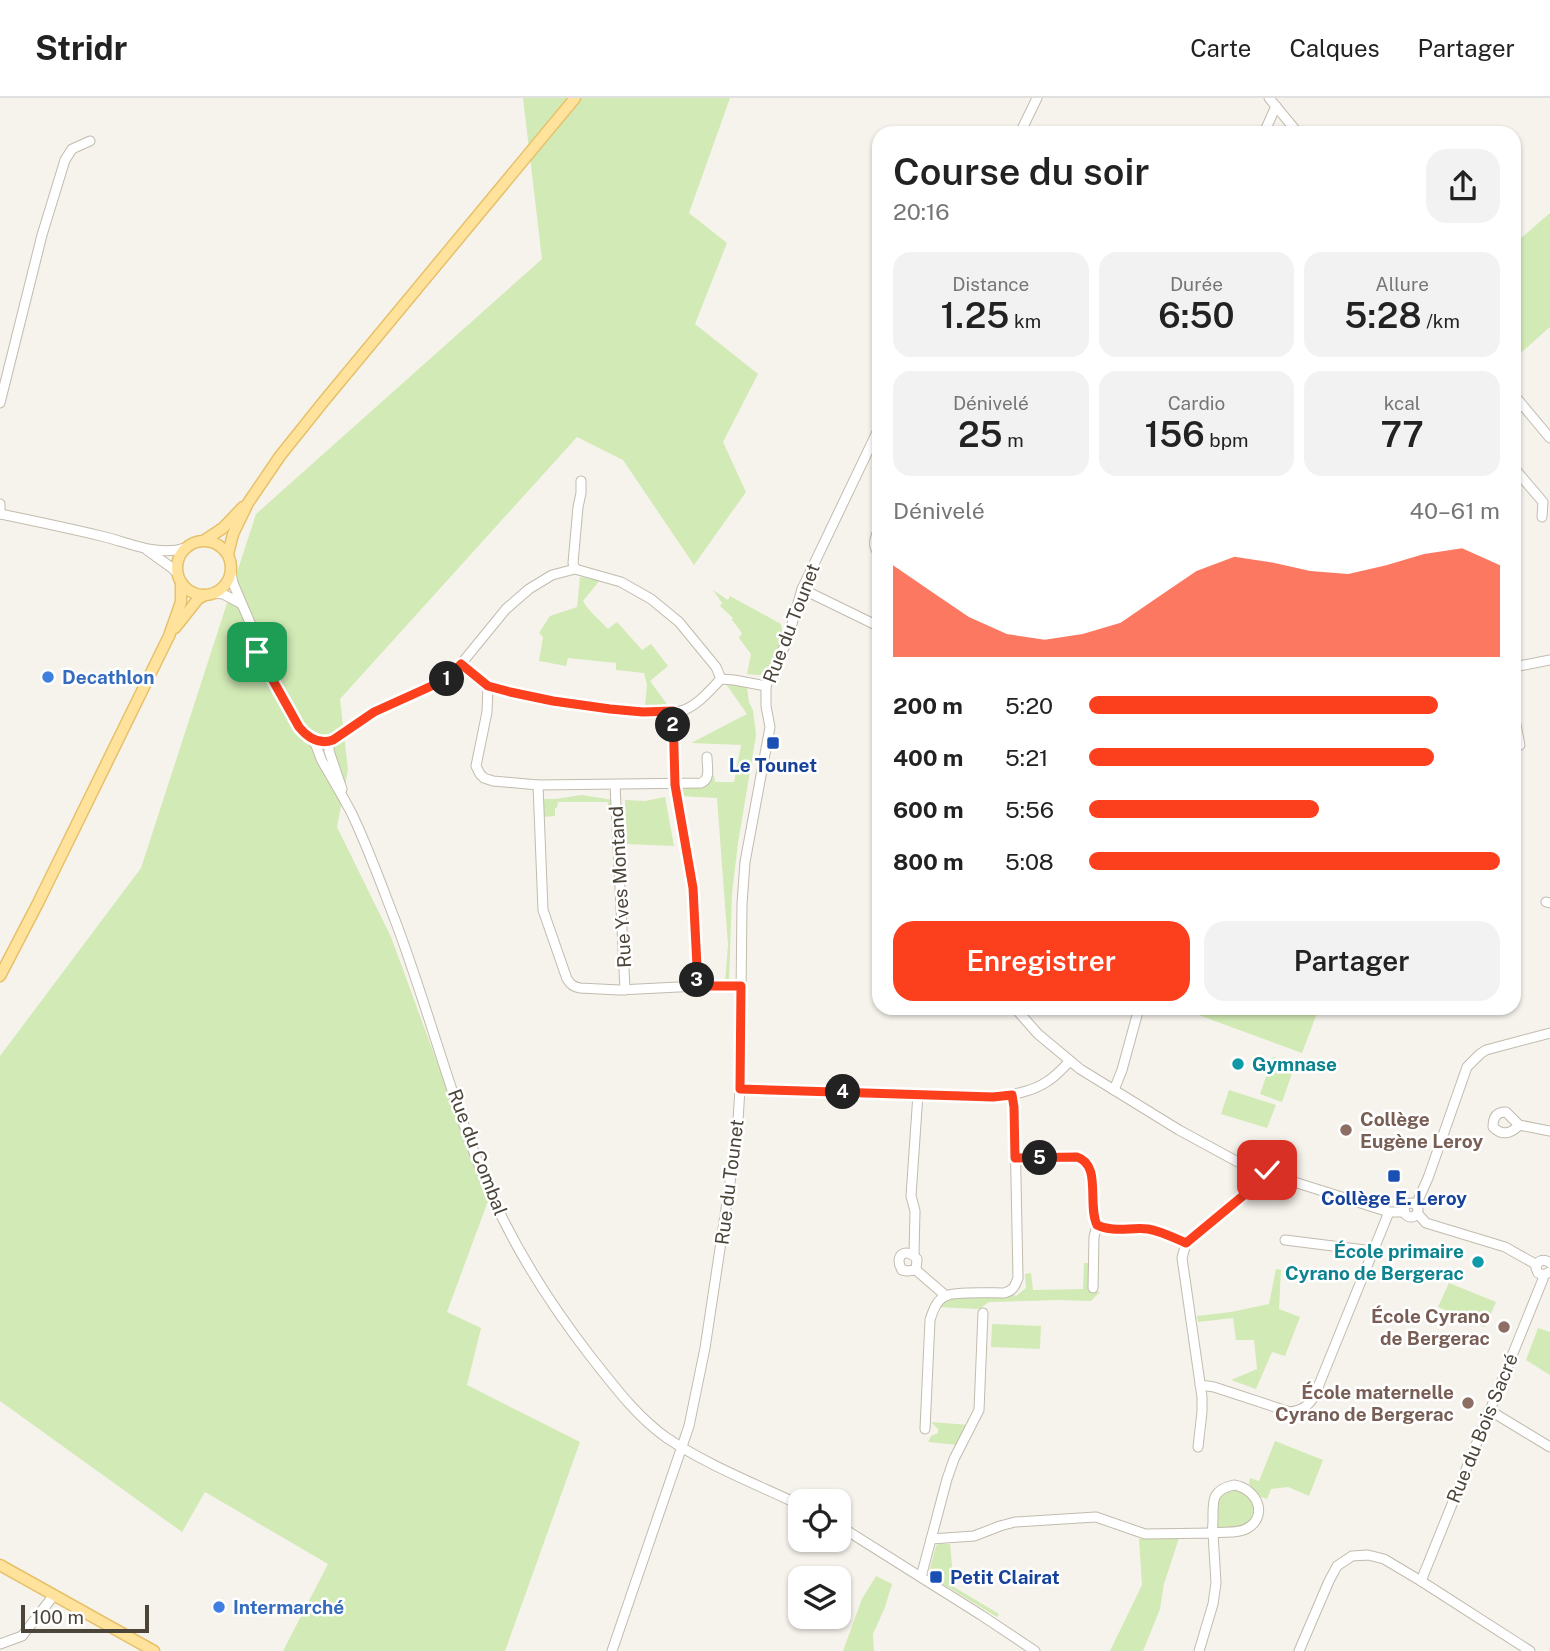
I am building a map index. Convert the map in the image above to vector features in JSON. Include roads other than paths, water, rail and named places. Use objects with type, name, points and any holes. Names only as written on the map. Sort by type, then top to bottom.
[{"type":"main road","points":[[228,554],[233,534],[248,503],[280,456],[575,98]]},
{"type":"main road","points":[[0,976],[169,636],[181,602],[177,565],[180,555],[191,544],[205,540],[223,527],[248,503]]},
{"type":"main road","points":[[169,636],[198,599],[221,589],[228,582],[231,560],[228,554],[214,542],[205,540]]},
{"type":"main road","points":[[179,578],[191,592],[209,594]]},
{"type":"main road","points":[[0,1565],[153,1651]]},
{"type":"street","points":[[1023,126],[1037,98]]},
{"type":"street","points":[[1269,98],[1292,126]]},
{"type":"street","points":[[1267,126],[1276,106]]},
{"type":"street","points":[[0,403],[42,235],[65,160],[72,149],[90,141]]},
{"type":"street","points":[[1521,403],[1550,438]]},
{"type":"street","name":"Rue du Tounet","points":[[612,1651],[683,1447],[705,1348],[735,1150],[740,1089],[745,862],[770,727],[765,686],[787,641],[802,589],[872,443]]},
{"type":"street","points":[[1521,476],[1543,502],[1542,517]]},
{"type":"street","points":[[575,569],[573,563],[580,481]]},
{"type":"street","points":[[0,504],[0,514],[104,537],[146,550],[177,551],[185,548]]},
{"type":"street","points":[[146,550],[172,568],[179,578]]},
{"type":"street","points":[[313,740],[329,741],[374,712],[447,679],[506,609],[529,589],[552,575],[575,569],[621,582],[651,599],[679,622],[716,667],[721,679]]},
{"type":"street","name":"Rue du Combal","points":[[231,573],[264,667],[299,727],[313,740],[350,810]]},
{"type":"street","points":[[802,589],[872,623]]},
{"type":"street","points":[[209,594],[223,594],[242,604]]},
{"type":"street","points":[[1521,666],[1550,660]]},
{"type":"street","points":[[461,664],[488,686],[553,701],[643,712],[684,710],[703,698],[721,679]]},
{"type":"street","points":[[721,679],[765,686]]},
{"type":"street","points":[[488,686],[487,712],[476,766],[484,778],[493,781],[538,785],[701,783],[707,778],[707,757]]},
{"type":"street","points":[[673,711],[675,785],[693,888],[698,986]]},
{"type":"street","name":"Rue du Combal","points":[[329,741],[329,751],[350,810],[414,970],[464,1126],[488,1187],[540,1287],[618,1391],[647,1421],[666,1437],[706,1460],[788,1499]]},
{"type":"street","points":[[538,785],[543,910],[567,979],[575,988],[625,990],[741,986]]},
{"type":"street","name":"Rue Yves Montand","points":[[615,785],[625,990]]},
{"type":"street","points":[[1021,1015],[1069,1062],[1260,1177]]},
{"type":"street","points":[[1114,1090],[1137,1015]]},
{"type":"street","points":[[1198,1447],[1202,1412],[1182,1258],[1186,1243],[1260,1177],[1262,1171],[1267,1170],[1273,1177],[1389,1212],[1405,1212],[1408,1216],[1413,1216],[1467,1068],[1486,1050],[1550,1033]]},
{"type":"street","points":[[740,1089],[993,1097],[1031,1090],[1049,1081],[1069,1062]]},
{"type":"street","points":[[916,1270],[915,1211],[911,1196],[918,1094]]},
{"type":"street","points":[[925,1429],[930,1320],[933,1311],[946,1296],[1004,1293],[1015,1287],[1018,1278],[1012,1095]]},
{"type":"street","points":[[1519,1125],[1550,1131]]},
{"type":"street","points":[[1015,1158],[1077,1157],[1085,1159],[1090,1167],[1092,1213],[1097,1225],[1094,1237],[1093,1289]]},
{"type":"street","points":[[1417,1209],[1426,1223],[1505,1247],[1536,1265],[1538,1273],[1546,1274]]},
{"type":"street","points":[[1200,1385],[1290,1412],[1308,1406],[1389,1212]]},
{"type":"street","points":[[1097,1225],[1110,1229],[1147,1229],[1186,1243]]},
{"type":"street","points":[[1285,1240],[1373,1251]]},
{"type":"street","points":[[914,1255],[902,1254],[898,1263],[902,1270],[907,1272],[916,1270]]},
{"type":"street","points":[[1536,1265],[1540,1261],[1549,1260]]},
{"type":"street","points":[[916,1270],[946,1296]]},
{"type":"street","name":"Rue du Bois Sacré","points":[[1420,1580],[1546,1274]]},
{"type":"street","points":[[921,1577],[947,1479],[979,1410],[983,1313]]},
{"type":"street","points":[[1489,1410],[1550,1447]]},
{"type":"street","points":[[931,1539],[974,1536],[1015,1522],[1096,1517],[1146,1534],[1213,1533],[1222,1531],[1236,1532],[1251,1526],[1258,1512],[1255,1496],[1242,1486],[1226,1487],[1214,1497],[1212,1505],[1213,1533],[1216,1583],[1213,1604],[1199,1651]]},
{"type":"street","points":[[851,1533],[1035,1651]]},
{"type":"street","points":[[1299,1651],[1337,1566],[1352,1556],[1368,1555],[1384,1559],[1420,1580],[1530,1651]]},
{"type":"street","points":[[0,1644],[22,1636],[54,1595]]},
{"type":"place","name":"Decathlon","points":[[48,677]]},
{"type":"place","name":"Le Tounet","points":[[773,743]]},
{"type":"place","name":"Gymnase","points":[[1238,1064]]},
{"type":"place","name":"Collège Eugène Leroy","points":[[1346,1130]]},
{"type":"place","name":"Collège E. Leroy","points":[[1394,1176]]},
{"type":"place","name":"École primaire Cyrano de Bergerac","points":[[1478,1262]]},
{"type":"place","name":"École Cyrano de Bergerac","points":[[1504,1327]]},
{"type":"place","name":"École maternelle Cyrano de Bergerac","points":[[1468,1403]]},
{"type":"place","name":"Petit Clairat","points":[[936,1577]]},
{"type":"place","name":"Intermarché","points":[[219,1607]]}]
